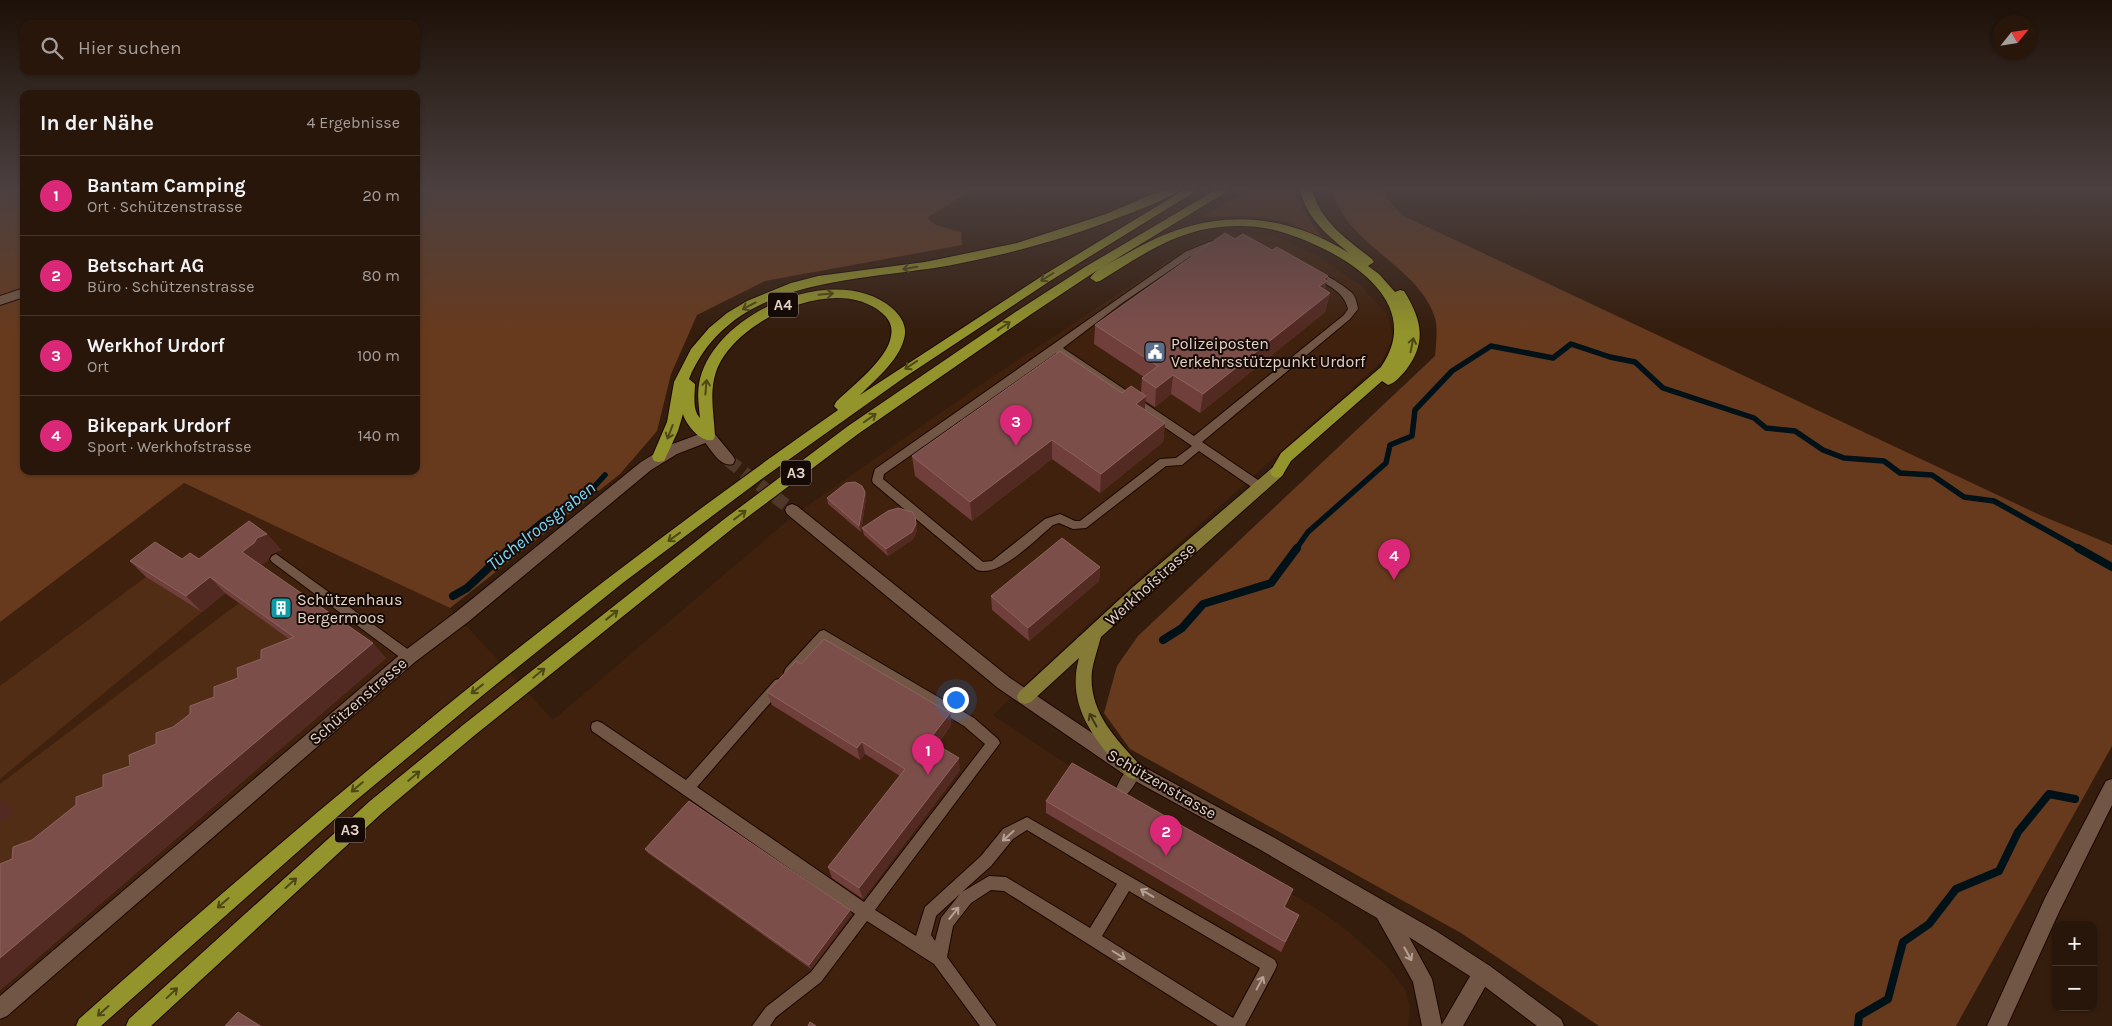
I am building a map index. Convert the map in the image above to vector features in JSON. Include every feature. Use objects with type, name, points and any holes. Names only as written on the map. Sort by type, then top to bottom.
[{"type":"highway","name":"A4","points":[[659,457],[674,422],[678,390],[698,349],[722,324],[738,312],[777,293],[831,278],[934,264],[1021,246],[1053,236]]},
{"type":"highway","name":"A3","points":[[86,1026],[275,857],[448,711],[639,562],[815,432],[960,333],[1114,236]]},
{"type":"highway","name":"A3","points":[[136,1026],[362,820],[476,724],[728,524],[845,436],[1025,312],[1146,236]]},
{"type":"highway","points":[[1025,312],[1082,287],[1151,246],[1175,236]]},
{"type":"highway","points":[[1277,472],[1286,457],[1386,370],[1396,355],[1401,342],[1400,312],[1393,297],[1380,282],[1364,269],[1304,236]]},
{"type":"highway","points":[[1277,472],[1294,462],[1396,373],[1407,359],[1414,345],[1414,327],[1411,312],[1400,295],[1388,279],[1337,236]]},
{"type":"highway","name":"A4","points":[[708,436],[705,398],[706,380],[723,346],[739,330],[778,307],[820,294],[859,295],[875,301],[887,309],[896,320],[899,330],[897,340],[885,359],[815,432]]},
{"type":"highway","name":"A4","points":[[687,372],[690,417],[708,436]]},
{"type":"main road","points":[[0,301],[20,294]]},
{"type":"main road","points":[[708,436],[728,460]]},
{"type":"main road","name":"Schützenstrasse","points":[[0,1009],[409,656],[462,617],[646,466],[659,457],[708,436]]},
{"type":"main road","name":"Werkhofstrasse","points":[[1025,697],[1277,472]]},
{"type":"main road","name":"Schützenstrasse","points":[[792,510],[1004,683],[1134,771],[1266,843],[1384,911],[1483,973],[1554,1026]]},
{"type":"main road","points":[[1094,634],[1084,673],[1088,712],[1101,735],[1134,771]]},
{"type":"main road","points":[[1997,1026],[2056,897],[2112,787]]},
{"type":"main road","points":[[1384,911],[1422,979],[1432,1026]]},
{"type":"main road","points":[[1451,1026],[1483,973]]},
{"type":"lane","points":[[1234,241],[1212,244],[1188,254],[1119,300],[1056,348],[879,472],[877,480],[981,567],[995,565],[1050,522],[1060,518],[1073,526],[1082,525],[1164,462],[1178,462],[1347,318],[1353,309],[1350,297],[1345,292],[1308,270]]},
{"type":"lane","points":[[1056,348],[1260,487]]},
{"type":"lane","points":[[276,559],[409,656]]},
{"type":"lane","points":[[687,788],[824,635],[969,722],[993,743],[816,977],[771,1012],[760,1026]]},
{"type":"lane","points":[[597,727],[865,912],[939,959]]},
{"type":"lane","points":[[1122,791],[1134,771]]},
{"type":"lane","points":[[989,1026],[923,936],[930,912],[986,861],[1008,834],[1027,823],[1270,965],[1237,1026]]},
{"type":"lane","points":[[1092,938],[1127,881]]},
{"type":"lane","points":[[939,959],[946,923],[966,898],[989,883],[1006,884],[1232,1026]]},
{"type":"shaded area","points":[[0,236],[20,236],[20,475],[420,475],[420,236],[961,236],[962,245],[765,281],[697,315],[671,374],[657,431],[620,474],[450,608],[184,483],[0,622]]},
{"type":"shaded area","points":[[1221,236],[1275,236],[1318,256],[1360,285],[1387,314],[1393,337],[1382,361],[1105,609],[993,715],[1106,788],[1314,907],[1342,926],[1386,965],[1405,989],[1410,1007],[1408,1026],[0,1026],[0,622],[184,483],[450,608],[553,720],[793,516],[982,384],[1178,254],[1201,242]]},
{"type":"shaded area","points":[[1362,236],[1446,236],[2040,515],[2112,545],[2112,746],[1956,1026],[1599,1026],[1461,933],[1130,749],[1104,713],[1117,666],[1138,636],[1435,356],[1436,322],[1426,299],[1414,283]]},
{"type":"shaded area","points":[[146,577],[202,612],[0,779],[0,686]]},
{"type":"shaded area","points":[[239,603],[295,643],[0,887],[0,784]]},
{"type":"building","points":[[1221,236],[1230,236],[1235,239],[1240,236],[1246,236],[1272,250],[1277,247],[1328,276],[1324,279],[1327,281],[1319,286],[1330,293],[1203,394],[1173,375],[1156,388],[1142,378],[1158,366],[1095,325]]},
{"type":"building","points":[[1060,351],[1122,393],[1131,386],[1146,396],[1136,404],[1165,423],[1101,474],[1052,440],[970,502],[912,456]]},
{"type":"building","points":[[855,482],[862,486],[865,492],[859,526],[827,498],[846,483]]},
{"type":"building","points":[[898,508],[912,512],[915,516],[916,524],[912,532],[886,549],[862,528],[888,511]]},
{"type":"building","points":[[249,521],[267,534],[257,538],[254,543],[242,552],[373,643],[0,958],[0,864],[12,859],[13,847],[32,840],[76,805],[76,797],[103,787],[103,775],[130,766],[129,755],[156,744],[156,733],[173,727],[190,714],[190,706],[214,697],[214,687],[238,678],[237,668],[261,659],[261,650],[294,637],[210,577],[186,596],[130,561],[155,542],[182,559],[190,553],[199,559]]},
{"type":"building","points":[[1062,538],[1100,567],[1028,628],[991,596]]},
{"type":"building","points":[[824,639],[950,713],[929,740],[959,758],[859,888],[828,867],[905,769],[862,742],[857,748],[767,692],[796,661],[801,664]]},
{"type":"building","points":[[1072,763],[1293,889],[1284,907],[1299,915],[1285,942],[1046,801]]},
{"type":"building","points":[[689,801],[850,910],[809,965],[645,849]]},
{"type":"building","points":[[238,1012],[260,1026],[225,1026]]},
{"type":"building","points":[[810,1022],[816,1026],[808,1026]]},
{"type":"waterway","name":"Tüchelroosgraben","points":[[1296,549],[1308,532],[1386,463],[1390,445],[1412,436],[1415,410],[1452,371],[1491,346],[1553,358],[1571,344],[1610,357],[1635,362],[1663,388],[1754,418],[1766,428],[1795,431],[1823,450],[1844,458],[1884,461],[1900,473],[1932,475],[1964,497],[1994,501],[2080,549]]},
{"type":"waterway","name":"Tüchelroosgraben","points":[[508,549],[545,519],[593,488],[605,475]]},
{"type":"waterway","name":"Tüchelroosgraben","points":[[453,596],[467,588],[510,548]]},
{"type":"waterway","name":"Tüchelroosgraben","points":[[1163,640],[1182,628],[1203,604],[1271,583],[1297,548]]},
{"type":"waterway","name":"Tüchelroosgraben","points":[[2078,548],[2112,567]]},
{"type":"waterway","points":[[1858,1026],[1859,1016],[1888,999],[1903,942],[1929,924],[1956,889],[1999,871],[2018,832],[2049,794],[2075,799]]},
{"type":"tunnel","points":[[728,460],[792,510]]},
{"type":"place","name":"Polizeiposten Verkehrsstützpunkt Urdorf","points":[[1155,352]]},
{"type":"place","name":"Werkhof Urdorf","points":[[1016,446]]},
{"type":"place","name":"Bikepark Urdorf","points":[[1394,580]]},
{"type":"place","name":"Schützenhaus Bergermoos","points":[[281,608]]},
{"type":"place","name":"Bantam Camping","points":[[928,775]]},
{"type":"place","name":"Betschart AG","points":[[1166,856]]}]
